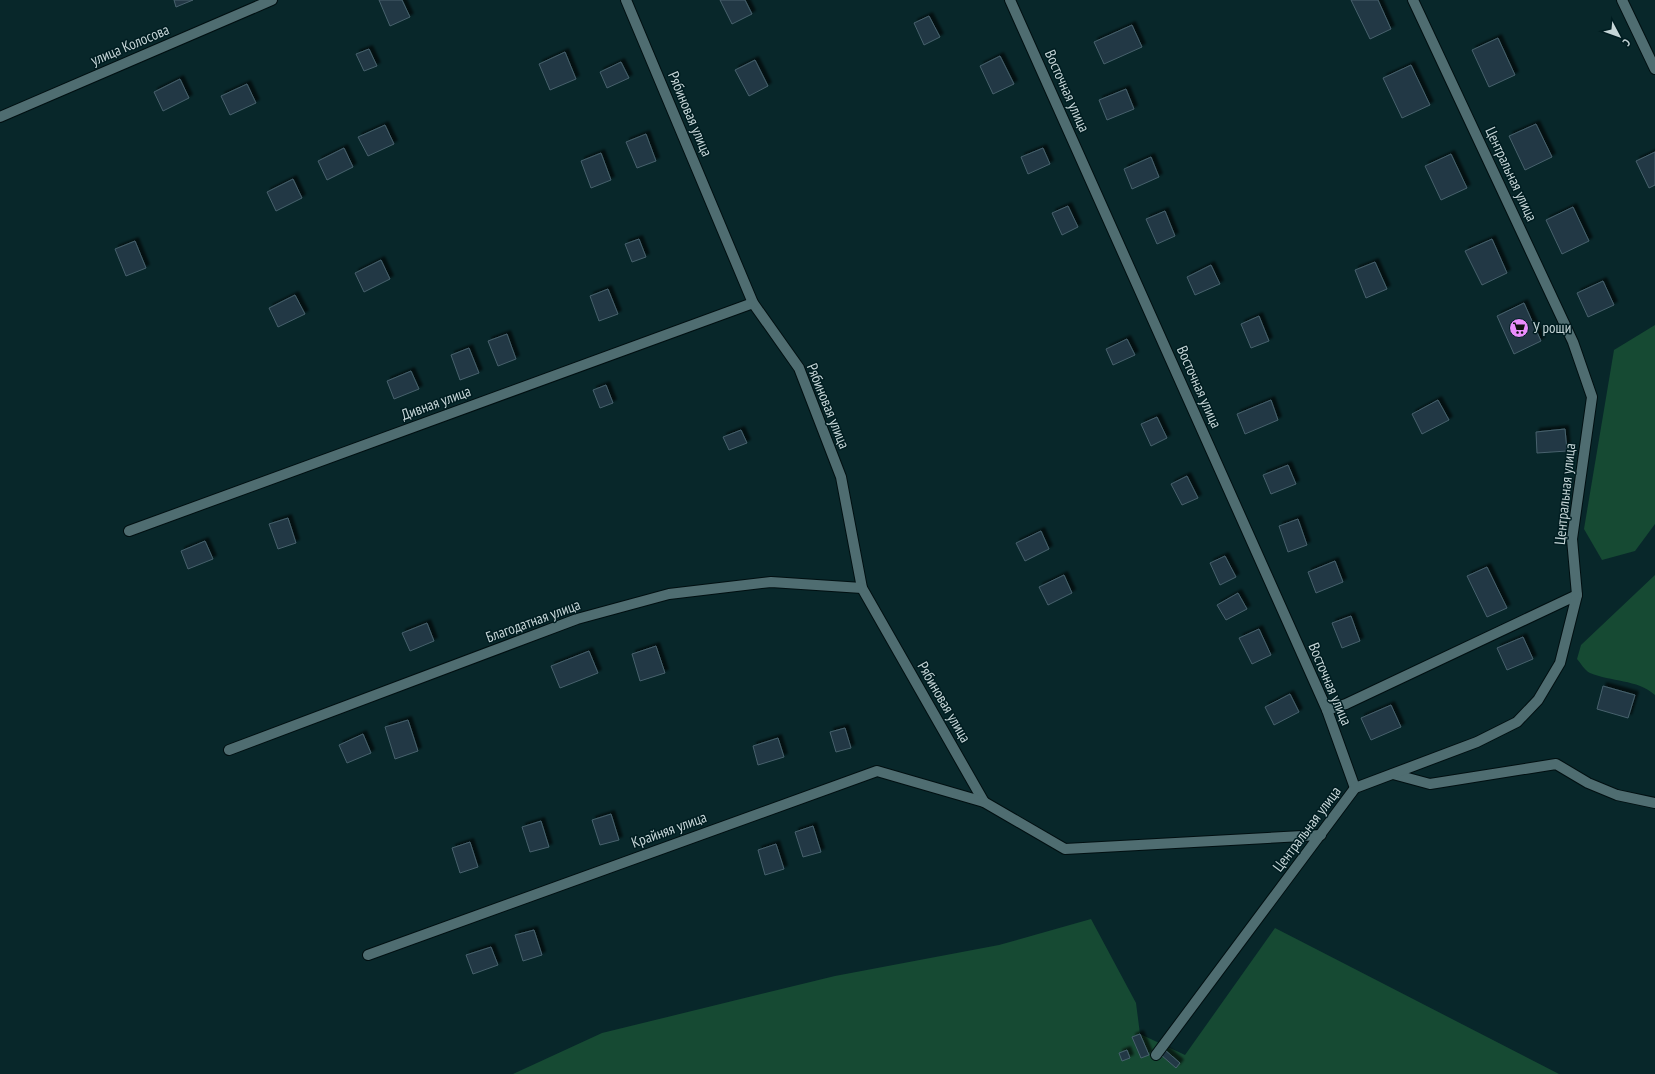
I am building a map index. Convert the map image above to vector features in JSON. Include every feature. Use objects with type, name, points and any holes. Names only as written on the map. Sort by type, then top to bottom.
[{"type":"street","name":"улица Колосова","points":[[0,117],[272,0]]},
{"type":"street","name":"Рябиновая улица","points":[[626,0],[753,303],[799,368],[840,477],[862,588],[984,802]]},
{"type":"street","name":"Восточная улица","points":[[1010,0],[1327,710],[1355,788]]},
{"type":"street","name":"Центральная улица","points":[[1156,1055],[1355,788],[1477,742],[1517,722],[1538,700],[1560,663],[1577,595],[1572,539],[1592,397],[1573,342],[1413,0]]},
{"type":"street","points":[[1622,0],[1655,69]]},
{"type":"street","name":"Дивная улица","points":[[129,531],[753,303]]},
{"type":"street","name":"Благодатная улица","points":[[229,750],[577,619],[669,594],[771,582],[862,588]]},
{"type":"street","points":[[1327,710],[1346,704],[1577,595]]},
{"type":"street","points":[[1393,774],[1430,784],[1556,764],[1588,783],[1617,795],[1655,803]]},
{"type":"street","name":"Крайняя улица","points":[[368,955],[877,771],[984,802],[1065,849],[1321,835]]},
{"type":"green space","points":[[1655,325],[1655,524],[1635,551],[1602,560],[1584,529],[1614,350]]},
{"type":"green space","points":[[1655,575],[1655,695],[1632,683],[1590,673],[1577,659],[1581,645]]},
{"type":"green space","points":[[1091,919],[1136,1003],[1140,1034],[1185,1055],[1275,928],[1559,1074],[513,1074],[602,1033],[835,976],[999,945]]},
{"type":"building","points":[[174,0],[193,0],[176,7]]},
{"type":"building","points":[[379,0],[402,0],[410,17],[390,26]]},
{"type":"building","points":[[720,0],[745,0],[752,14],[732,24]]},
{"type":"building","points":[[1351,0],[1378,0],[1391,29],[1370,39]]},
{"type":"building","points":[[929,16],[940,37],[924,45],[914,23]]},
{"type":"building","points":[[1132,25],[1142,47],[1104,64],[1094,42]]},
{"type":"building","points":[[1498,38],[1515,75],[1489,87],[1472,50]]},
{"type":"building","points":[[369,49],[377,66],[364,71],[356,54]]},
{"type":"building","points":[[565,52],[576,79],[550,90],[539,64]]},
{"type":"building","points":[[1000,56],[1014,84],[993,94],[980,66]]},
{"type":"building","points":[[755,60],[768,86],[749,96],[735,70]]},
{"type":"building","points":[[621,62],[629,78],[607,88],[600,72]]},
{"type":"building","points":[[1411,65],[1430,105],[1402,118],[1383,78]]},
{"type":"building","points":[[180,79],[189,98],[163,111],[154,92]]},
{"type":"building","points":[[247,84],[256,103],[230,115],[221,96]]},
{"type":"building","points":[[1126,89],[1134,109],[1107,120],[1099,100]]},
{"type":"building","points":[[1536,124],[1552,157],[1525,170],[1509,136]]},
{"type":"building","points":[[385,125],[394,144],[368,156],[358,137]]},
{"type":"building","points":[[646,134],[656,161],[637,168],[626,142]]},
{"type":"building","points":[[344,148],[353,167],[327,180],[318,161]]},
{"type":"building","points":[[1043,148],[1050,164],[1028,174],[1021,157]]},
{"type":"building","points":[[1655,152],[1655,185],[1649,188],[1636,161]]},
{"type":"building","points":[[601,153],[611,180],[591,188],[581,161]]},
{"type":"building","points":[[1451,154],[1467,188],[1441,200],[1425,166]]},
{"type":"building","points":[[1151,157],[1159,177],[1132,189],[1124,169]]},
{"type":"building","points":[[293,179],[302,198],[276,211],[267,192]]},
{"type":"building","points":[[1068,206],[1078,227],[1062,235],[1052,213]]},
{"type":"building","points":[[1573,207],[1589,241],[1562,254],[1546,220]]},
{"type":"building","points":[[1165,211],[1175,236],[1157,244],[1146,219]]},
{"type":"building","points":[[639,239],[646,257],[632,262],[625,244]]},
{"type":"building","points":[[1492,239],[1507,273],[1482,285],[1465,251]]},
{"type":"building","points":[[135,241],[146,268],[126,276],[115,249]]},
{"type":"building","points":[[381,260],[390,279],[364,292],[355,273]]},
{"type":"building","points":[[1375,262],[1387,289],[1366,298],[1355,270]]},
{"type":"building","points":[[1211,265],[1220,284],[1195,295],[1187,277]]},
{"type":"building","points":[[1603,281],[1614,305],[1588,317],[1577,293]]},
{"type":"building","points":[[608,289],[618,314],[599,321],[590,296]]},
{"type":"building","points":[[295,295],[305,314],[278,327],[269,308]]},
{"type":"building","name":"У рощи","points":[[1524,303],[1541,341],[1514,354],[1497,316]]},
{"type":"building","points":[[1259,316],[1269,341],[1251,348],[1241,324]]},
{"type":"building","points":[[507,334],[516,359],[498,366],[488,341]]},
{"type":"building","points":[[1127,339],[1135,355],[1113,365],[1106,349]]},
{"type":"building","points":[[469,348],[479,373],[460,380],[451,355]]},
{"type":"building","points":[[411,371],[419,389],[394,399],[387,381]]},
{"type":"building","points":[[606,385],[613,403],[600,408],[593,390]]},
{"type":"building","points":[[1271,400],[1278,420],[1245,434],[1237,414]]},
{"type":"building","points":[[1438,400],[1449,420],[1422,434],[1412,414]]},
{"type":"building","points":[[1157,417],[1167,438],[1151,446],[1141,424]]},
{"type":"building","points":[[1565,429],[1567,451],[1537,453],[1536,432]]},
{"type":"building","points":[[741,430],[747,443],[729,450],[723,437]]},
{"type":"building","points":[[1288,465],[1296,484],[1271,494],[1263,475]]},
{"type":"building","points":[[1187,476],[1198,498],[1182,505],[1171,484]]},
{"type":"building","points":[[288,518],[296,543],[278,549],[269,524]]},
{"type":"building","points":[[1298,519],[1307,545],[1288,552],[1279,526]]},
{"type":"building","points":[[1041,531],[1049,549],[1025,561],[1016,543]]},
{"type":"building","points":[[205,541],[213,559],[188,569],[181,551]]},
{"type":"building","points":[[1225,556],[1236,577],[1220,585],[1210,563]]},
{"type":"building","points":[[1335,561],[1343,582],[1316,593],[1308,572]]},
{"type":"building","points":[[1487,567],[1507,608],[1487,617],[1467,576]]},
{"type":"building","points":[[1064,575],[1072,593],[1048,605],[1039,587]]},
{"type":"building","points":[[1238,593],[1247,609],[1226,620],[1217,605]]},
{"type":"building","points":[[1351,616],[1360,641],[1342,648],[1332,623]]},
{"type":"building","points":[[427,623],[434,641],[410,651],[402,633]]},
{"type":"building","points":[[1259,629],[1271,655],[1252,664],[1239,638]]},
{"type":"building","points":[[1523,637],[1533,659],[1507,670],[1497,648]]},
{"type":"building","points":[[656,646],[665,673],[640,681],[632,654]]},
{"type":"building","points":[[589,651],[598,673],[560,688],[551,666]]},
{"type":"building","points":[[1603,686],[1635,695],[1628,718],[1597,709]]},
{"type":"building","points":[[1290,694],[1299,712],[1274,725],[1265,707]]},
{"type":"building","points":[[1391,705],[1401,727],[1371,740],[1361,718]]},
{"type":"building","points":[[408,720],[418,751],[395,759],[385,727]]},
{"type":"building","points":[[845,728],[851,748],[836,752],[830,732]]},
{"type":"building","points":[[363,734],[371,753],[347,763],[339,745]]},
{"type":"building","points":[[778,738],[784,757],[758,765],[753,746]]},
{"type":"building","points":[[611,814],[619,840],[600,845],[592,820]]},
{"type":"building","points":[[541,821],[549,847],[530,852],[522,827]]},
{"type":"building","points":[[813,826],[821,852],[803,857],[795,832]]},
{"type":"building","points":[[470,842],[478,867],[460,873],[452,848]]},
{"type":"building","points":[[776,844],[784,869],[765,875],[758,850]]},
{"type":"building","points":[[534,930],[542,955],[523,961],[515,935]]},
{"type":"building","points":[[491,947],[498,965],[473,974],[466,955]]},
{"type":"building","points":[[1140,1034],[1149,1055],[1141,1058],[1132,1037]]},
{"type":"building","points":[[1127,1050],[1130,1058],[1122,1061],[1119,1053]]},
{"type":"building","points":[[1165,1050],[1180,1063],[1176,1068],[1161,1055]]},
{"type":"place","name":"У рощи","points":[[1519,328]]}]
